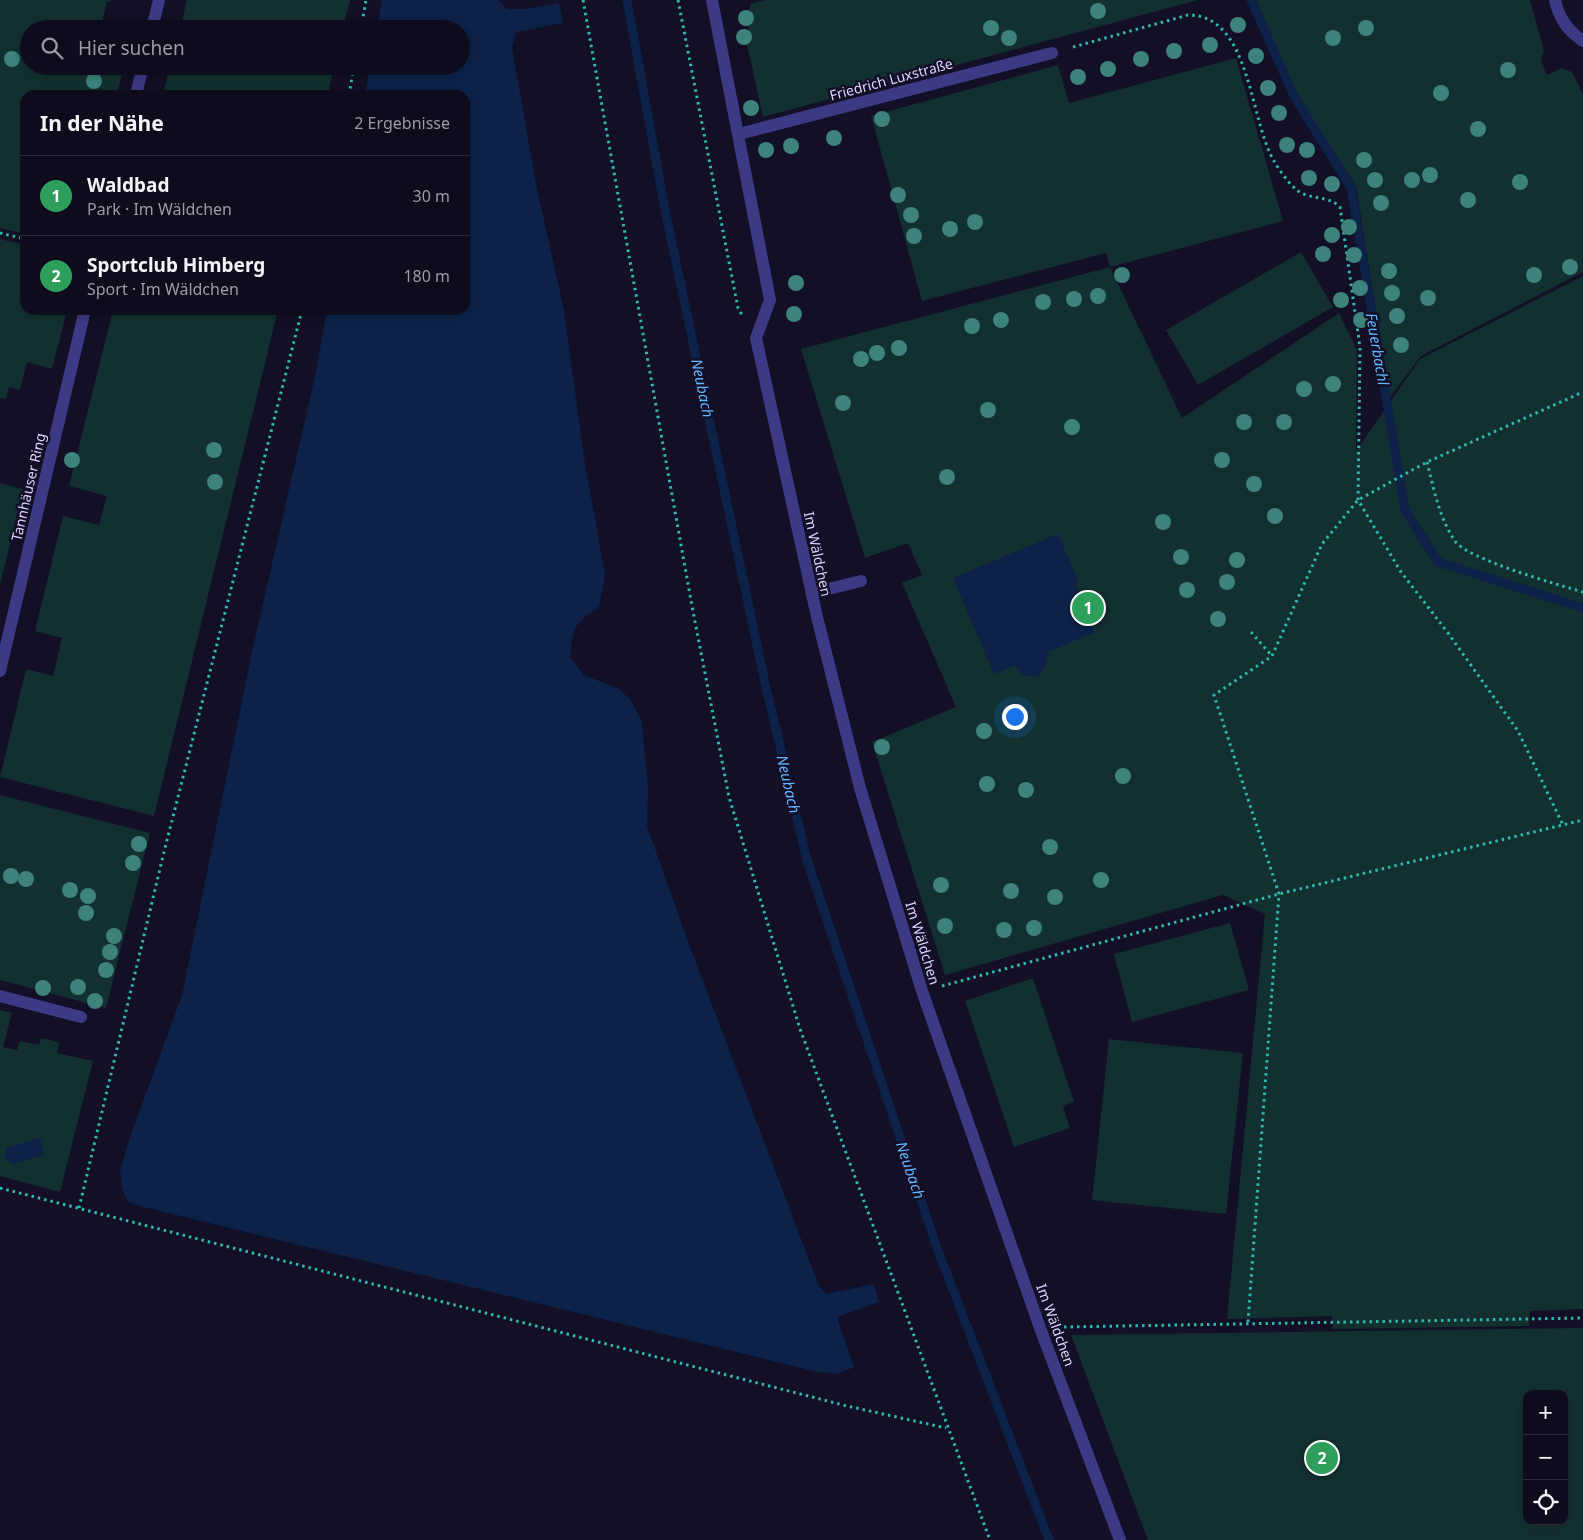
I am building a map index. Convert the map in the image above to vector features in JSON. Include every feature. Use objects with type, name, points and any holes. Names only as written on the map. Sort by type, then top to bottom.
[{"type":"street","points":[[154,20],[159,0]]},
{"type":"street","points":[[712,0],[770,300],[756,338]]},
{"type":"street","points":[[1554,0],[1558,14],[1567,29],[1583,41]]},
{"type":"street","name":"Friedrich Luxstraße","points":[[738,134],[1052,53]]},
{"type":"street","points":[[137,90],[141,75]]},
{"type":"street","name":"Tannhäuser Ring","points":[[0,671],[84,315]]},
{"type":"street","name":"Im Wäldchen","points":[[756,338],[812,593],[860,788],[922,991],[1040,1328],[1120,1540]]},
{"type":"street","points":[[812,593],[861,581]]},
{"type":"street","points":[[0,996],[81,1017]]},
{"type":"path","points":[[363,20],[366,0]]},
{"type":"path","points":[[583,0],[692,606],[729,797],[800,1029],[946,1428],[990,1540]]},
{"type":"path","points":[[678,0],[738,308],[756,338]]},
{"type":"path","points":[[1052,53],[1188,15],[1196,15],[1221,27],[1233,42],[1241,60],[1259,125],[1274,161],[1298,190],[1334,201],[1340,207],[1360,347],[1358,500],[1402,572],[1518,731],[1563,824]]},
{"type":"path","points":[[350,90],[352,75]]},
{"type":"path","points":[[0,233],[20,238]]},
{"type":"path","points":[[79,1208],[164,852],[301,315]]},
{"type":"path","points":[[1248,1322],[1279,894],[1214,695],[1272,656],[1322,544],[1358,500],[1412,469],[1583,392]]},
{"type":"path","points":[[1427,462],[1439,509],[1456,543],[1485,560],[1583,592]]},
{"type":"path","points":[[1251,632],[1272,656]]},
{"type":"path","points":[[922,991],[1279,894],[1583,820]]},
{"type":"path","points":[[0,1188],[847,1406],[946,1428]]},
{"type":"path","points":[[1040,1328],[1248,1322],[1583,1318]]},
{"type":"green space","points":[[0,0],[111,0],[111,2],[107,1],[102,20],[20,20],[20,75],[122,75],[118,90],[20,90],[20,233],[0,228]]},
{"type":"green space","points":[[187,0],[350,0],[345,20],[182,20]]},
{"type":"green space","points":[[765,0],[1198,0],[763,117],[747,44],[750,4]]},
{"type":"green space","points":[[1256,0],[1530,0],[1544,51],[1541,61],[1547,75],[1561,68],[1572,72],[1583,94],[1583,272],[1421,356],[1390,397],[1356,187],[1297,95]]},
{"type":"green space","points":[[1236,58],[1283,221],[1110,267],[1106,253],[922,301],[871,116],[1058,65],[1069,103]]},
{"type":"green space","points":[[168,75],[332,75],[329,90],[164,90]]},
{"type":"green space","points":[[0,239],[20,244],[20,315],[66,315],[52,369],[27,362],[20,390],[9,387],[6,399],[0,398]]},
{"type":"green space","points":[[1301,252],[1333,307],[1198,385],[1166,330]]},
{"type":"green space","points":[[1110,267],[1182,418],[1339,313],[1357,350],[1356,451],[1420,359],[1583,276],[1583,1309],[1530,1311],[1529,1326],[1333,1329],[1332,1316],[1227,1319],[1265,914],[1223,895],[945,975],[872,742],[956,707],[902,583],[922,575],[908,543],[865,558],[801,349]]},
{"type":"green space","points":[[112,315],[277,315],[154,816],[0,777],[26,669],[53,676],[62,638],[35,631],[63,516],[99,525],[107,496],[69,486]]},
{"type":"green space","points":[[0,483],[23,489],[0,585]]},
{"type":"green space","points":[[0,795],[150,833],[106,1008],[0,980]]},
{"type":"green space","points":[[1230,923],[1249,990],[1132,1022],[1114,954]]},
{"type":"green space","points":[[1033,978],[1074,1102],[1063,1106],[1070,1128],[1014,1147],[965,1001]]},
{"type":"green space","points":[[0,1010],[12,1013],[3,1047],[17,1050],[20,1041],[39,1045],[41,1038],[59,1042],[57,1053],[93,1061],[60,1192],[0,1176]]},
{"type":"green space","points":[[1109,1039],[1243,1053],[1226,1214],[1092,1200]]},
{"type":"green space","points":[[1583,1328],[1583,1540],[1148,1540],[1071,1335]]},
{"type":"water","points":[[382,0],[498,0],[507,9],[524,9],[559,3],[563,23],[516,32],[512,48],[537,189],[564,310],[584,458],[605,574],[599,607],[579,622],[576,627],[570,657],[584,675],[619,689],[631,700],[642,722],[648,788],[647,826],[687,939],[819,1286],[827,1294],[874,1284],[879,1302],[840,1316],[838,1321],[854,1367],[837,1374],[814,1371],[136,1205],[128,1202],[122,1188],[120,1171],[130,1137],[182,995],[253,647],[316,372],[326,315],[470,315],[470,90],[366,90],[368,75],[470,75],[470,20],[379,20]]},
{"type":"water","points":[[1058,534],[1078,580],[1075,583],[1095,632],[1048,652],[1046,664],[1038,677],[1023,675],[1015,665],[994,674],[953,578]]},
{"type":"water","points":[[40,1138],[44,1155],[12,1164],[4,1156],[8,1147]]},
{"type":"waterway","name":"Neubach","points":[[627,0],[665,210],[765,683],[807,860],[937,1248],[1049,1540]]},
{"type":"waterway","name":"Feuerbachl","points":[[1251,0],[1294,96],[1351,188],[1405,510],[1438,562],[1583,608]]},
{"type":"place","name":"Waldbad","points":[[1088,608]]},
{"type":"place","name":"Sportclub Himberg","points":[[1322,1458]]}]
